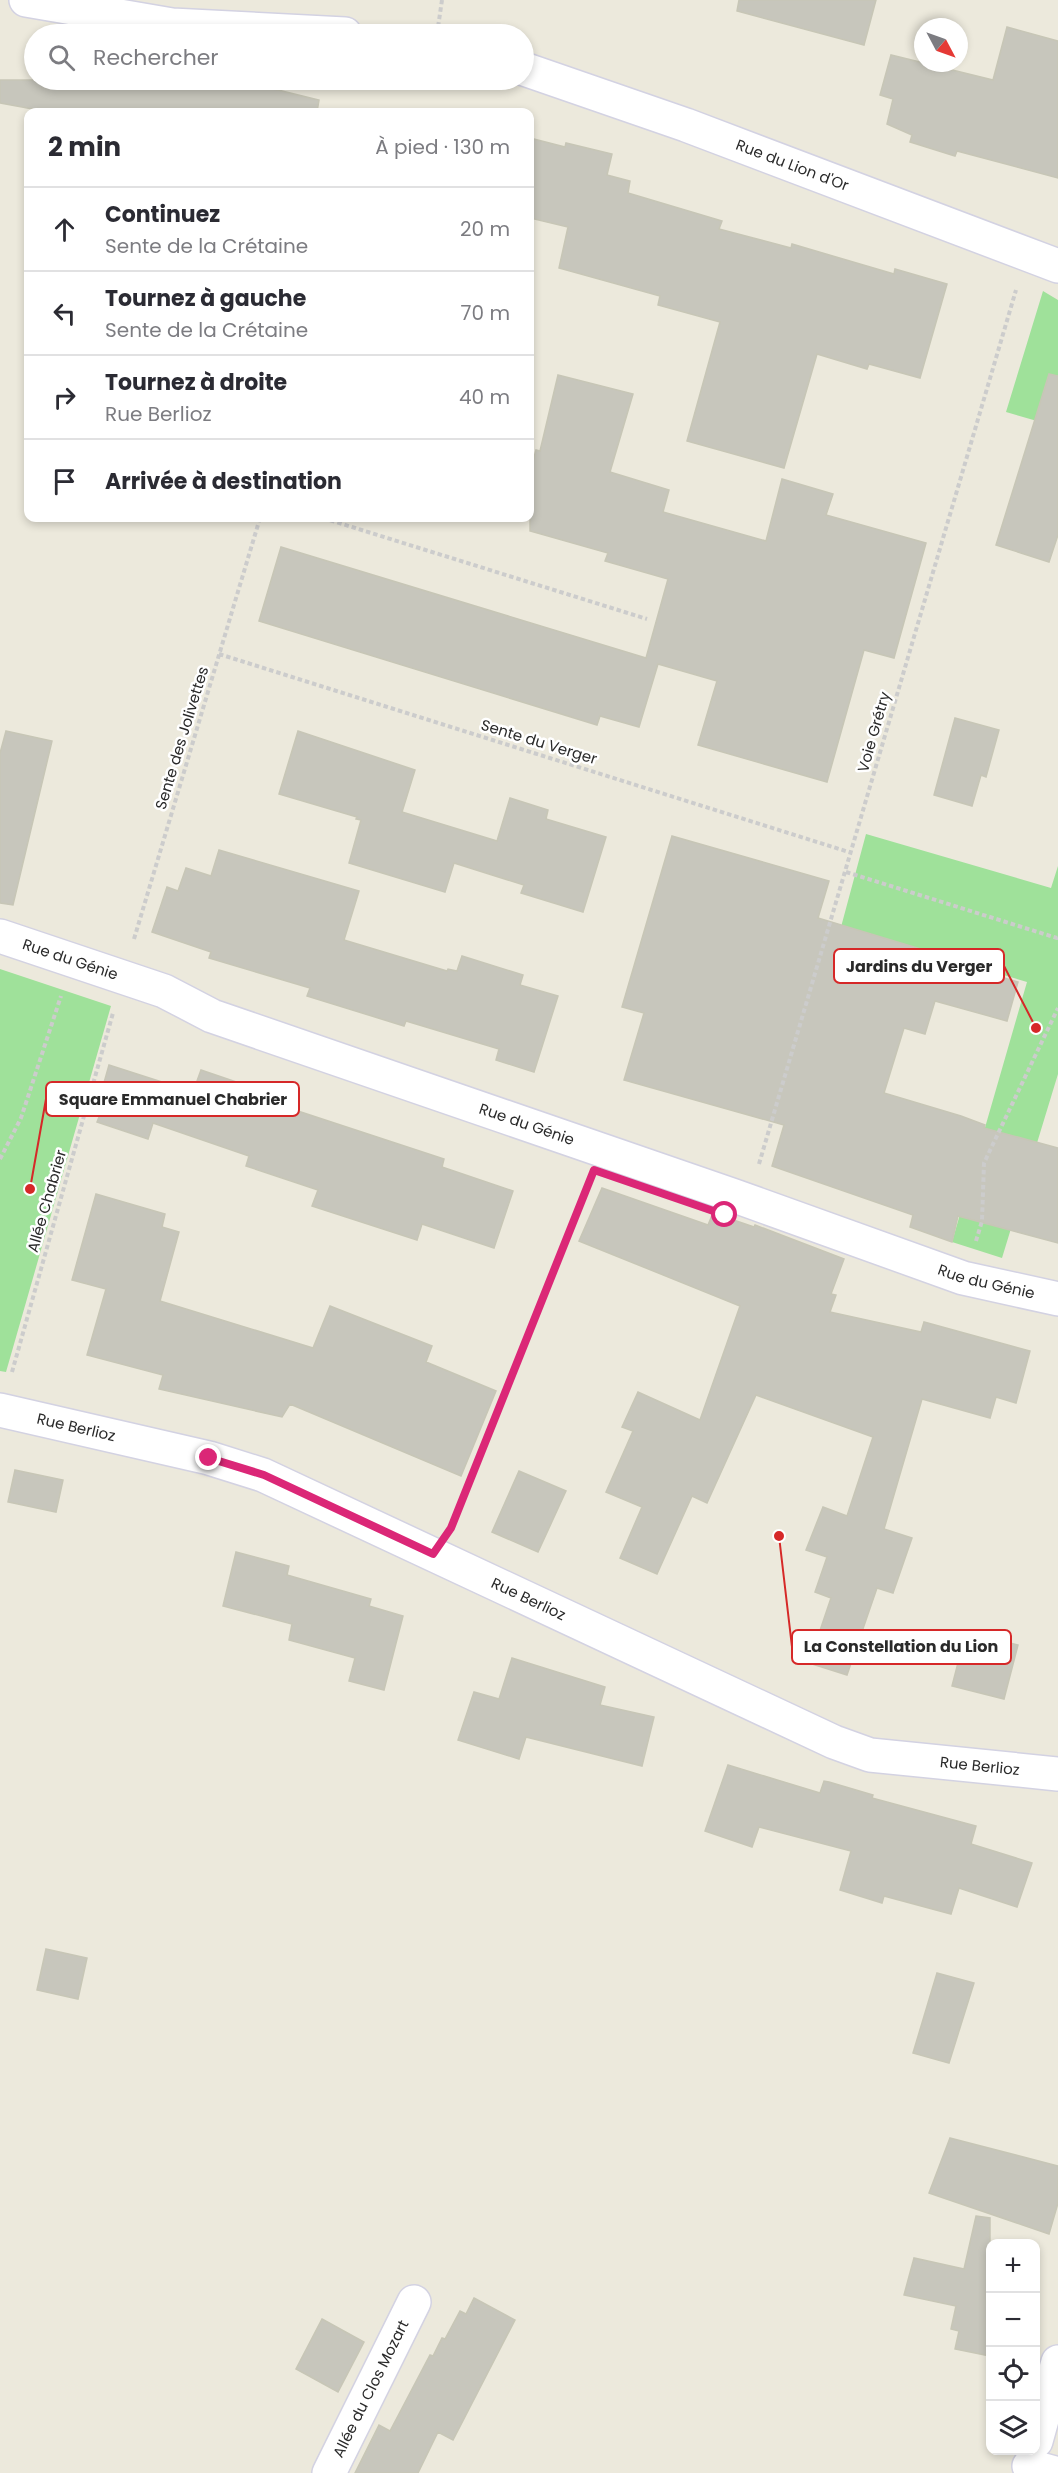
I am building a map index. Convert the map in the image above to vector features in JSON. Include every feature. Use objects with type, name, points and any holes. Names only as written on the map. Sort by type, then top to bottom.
[{"type":"street","points":[[26,0],[166,24]]},
{"type":"street","name":"Rue du Lion d'Or","points":[[534,72],[686,125],[1058,266]]},
{"type":"street","name":"Rue du Génie","points":[[0,936],[164,991],[212,1016],[732,1195],[963,1278],[1058,1299]]},
{"type":"street","name":"Rue Berlioz","points":[[1,1411],[239,1466],[433,1554],[834,1742],[870,1755],[1058,1774]]},
{"type":"street","name":"Allée du Clos Mozart","points":[[328,2473],[414,2302]]},
{"type":"street","points":[[1036,2461],[1058,2362]]},
{"type":"path","points":[[438,24],[442,0]]},
{"type":"path","name":"Voie Grétry","points":[[732,1195],[739,1174],[754,1179],[852,853],[1026,255]]},
{"type":"path","name":"Sente des Jolivettes","points":[[133,943],[259,522]]},
{"type":"path","points":[[336,522],[647,619]]},
{"type":"path","name":"Sente du Verger","points":[[219,654],[852,853]]},
{"type":"path","points":[[846,872],[1057,937],[1058,944]]},
{"type":"path","points":[[0,1159],[21,1118],[65,985]]},
{"type":"path","points":[[963,1278],[982,1221],[984,1163],[1058,1008]]},
{"type":"path","name":"Allée Chabrier","points":[[1,1411],[114,1009]]},
{"type":"path","points":[[433,1554],[451,1528],[590,1180]]},
{"type":"green space","points":[[1043,291],[1058,300],[1058,427],[1006,412]]},
{"type":"green space","points":[[866,834],[1051,888],[1058,866],[1058,1074],[1002,1258],[952,1242],[1027,982],[841,927]]},
{"type":"green space","points":[[0,969],[111,1006],[6,1372],[0,1371]]},
{"type":"building","points":[[739,0],[876,0],[864,45],[737,11]]},
{"type":"building","points":[[1007,27],[1058,41],[1058,178],[957,151],[955,156],[910,142],[912,135],[887,124],[893,99],[880,95],[891,55],[914,61],[914,72],[960,72],[993,80]]},
{"type":"building","points":[[0,80],[24,80],[24,90],[278,90],[319,100],[318,108],[27,108],[0,103]]},
{"type":"building","points":[[534,139],[565,147],[566,143],[612,154],[607,175],[630,181],[628,193],[722,221],[719,229],[791,248],[792,244],[894,274],[895,269],[947,284],[920,378],[869,364],[867,369],[817,354],[784,468],[687,441],[720,322],[658,305],[660,296],[559,268],[568,227],[534,219]]},
{"type":"building","points":[[1049,374],[1058,376],[1058,535],[1049,562],[996,545]]},
{"type":"building","points":[[558,375],[633,394],[610,472],[669,490],[663,512],[766,541],[782,479],[833,494],[826,515],[926,543],[894,658],[864,650],[827,782],[698,745],[717,681],[658,664],[639,727],[600,716],[597,725],[259,621],[281,547],[646,658],[668,579],[605,561],[608,553],[530,531],[530,522],[534,522],[534,457],[536,450],[540,451]]},
{"type":"building","points":[[955,718],[999,730],[986,777],[981,775],[972,806],[934,795]]},
{"type":"building","points":[[6,731],[52,741],[13,905],[0,903],[0,753]]},
{"type":"building","points":[[298,731],[415,770],[402,812],[497,841],[510,798],[548,810],[546,819],[606,837],[583,912],[521,893],[524,885],[454,863],[445,892],[349,863],[361,820],[279,794]]},
{"type":"building","points":[[672,836],[829,881],[818,918],[924,950],[923,954],[1018,982],[1007,1021],[935,1001],[925,1034],[904,1028],[884,1093],[961,1116],[985,1125],[984,1128],[1058,1148],[1058,1243],[958,1216],[952,1242],[910,1227],[913,1215],[772,1166],[784,1125],[624,1080],[644,1013],[622,1007]]},
{"type":"building","points":[[219,850],[359,891],[344,940],[447,971],[448,969],[457,971],[462,956],[523,975],[520,985],[558,996],[534,1072],[496,1060],[499,1049],[406,1021],[404,1026],[307,996],[310,988],[209,958],[211,952],[152,932],[167,887],[178,891],[186,868],[211,876]]},
{"type":"building","points":[[109,1065],[193,1092],[201,1070],[251,1087],[249,1095],[444,1159],[442,1167],[513,1191],[494,1248],[422,1224],[417,1240],[312,1206],[318,1190],[246,1166],[249,1156],[153,1123],[148,1139],[97,1122],[101,1112],[96,1111]]},
{"type":"building","points":[[602,1188],[708,1225],[713,1213],[754,1227],[755,1225],[844,1259],[831,1294],[836,1295],[830,1312],[921,1332],[924,1322],[1030,1351],[1016,1403],[996,1397],[990,1418],[922,1399],[884,1529],[912,1538],[893,1593],[877,1588],[847,1675],[809,1663],[831,1598],[815,1592],[827,1557],[806,1550],[823,1507],[847,1516],[873,1437],[756,1395],[707,1503],[692,1496],[657,1574],[620,1558],[642,1507],[606,1492],[633,1431],[622,1427],[638,1392],[700,1420],[740,1306],[579,1241]]},
{"type":"building","points":[[96,1194],[165,1214],[162,1227],[179,1232],[160,1301],[313,1348],[330,1306],[432,1346],[426,1362],[496,1391],[461,1476],[290,1404],[282,1417],[159,1389],[163,1375],[87,1355],[106,1289],[72,1280]]},
{"type":"building","points":[[15,1470],[63,1480],[56,1512],[8,1502]]},
{"type":"building","points":[[519,1471],[566,1491],[538,1552],[492,1532]]},
{"type":"building","points":[[236,1552],[289,1566],[287,1575],[371,1599],[369,1606],[403,1616],[384,1690],[349,1681],[355,1658],[289,1640],[292,1624],[223,1606]]},
{"type":"building","points":[[966,1632],[1018,1645],[1004,1699],[952,1686]]},
{"type":"building","points":[[512,1658],[605,1687],[600,1705],[654,1717],[642,1766],[526,1737],[519,1759],[458,1740],[474,1692],[499,1699]]},
{"type":"building","points":[[728,1765],[820,1793],[824,1781],[829,1782],[873,1795],[872,1798],[976,1826],[971,1844],[1032,1863],[1017,1907],[959,1888],[951,1914],[884,1896],[882,1903],[840,1890],[851,1851],[759,1827],[752,1847],[705,1831]]},
{"type":"building","points":[[46,1949],[87,1958],[78,1999],[37,1990]]},
{"type":"building","points":[[937,1973],[974,1983],[949,2063],[913,2053]]},
{"type":"building","points":[[950,2138],[1058,2166],[1058,2203],[1049,2234],[929,2193]]},
{"type":"building","points":[[976,2216],[990,2218],[990,2239],[986,2239],[986,2355],[955,2349],[959,2331],[951,2329],[956,2306],[904,2295],[914,2258],[964,2269]]},
{"type":"building","points":[[474,2298],[515,2320],[453,2440],[438,2432],[418,2473],[355,2473],[379,2425],[390,2431],[430,2355],[433,2356],[442,2338],[445,2339],[460,2311],[466,2314]]},
{"type":"building","points":[[322,2319],[364,2342],[338,2392],[296,2369]]},
{"type":"place","name":"Jardins du Verger","points":[[1036,1028]]},
{"type":"place","name":"Square Emmanuel Chabrier","points":[[30,1189]]},
{"type":"place","name":"La Constellation du Lion","points":[[779,1536]]},
{"type":"route","points":[[209,1458],[264,1475],[433,1554],[451,1528],[594,1170],[725,1215]]}]
